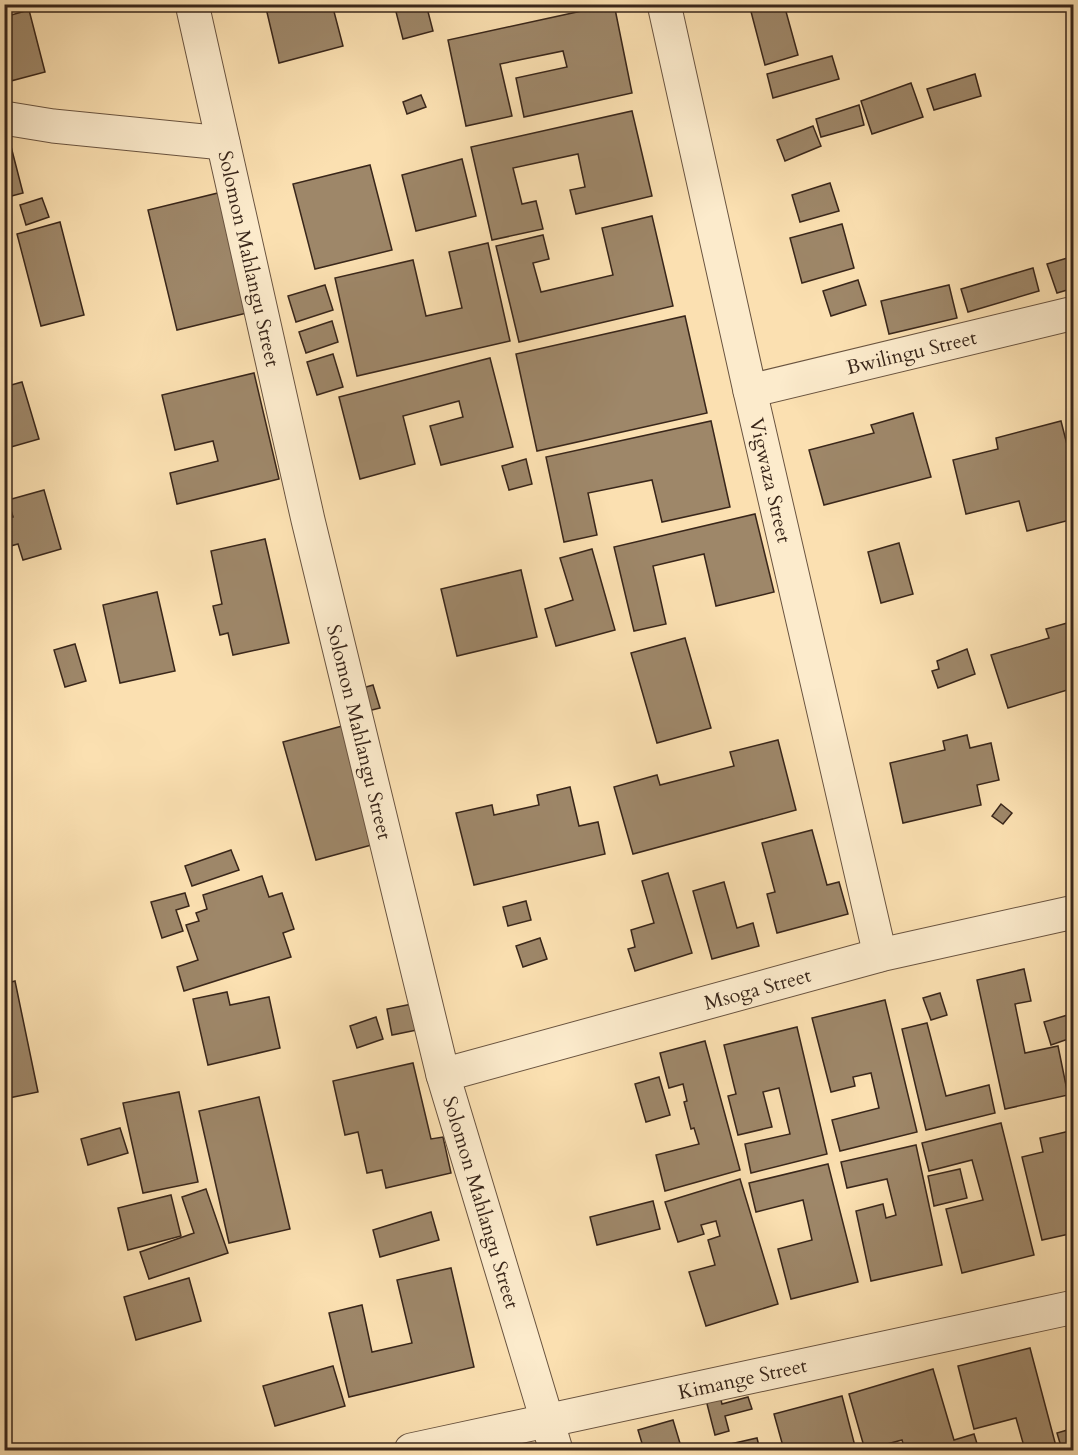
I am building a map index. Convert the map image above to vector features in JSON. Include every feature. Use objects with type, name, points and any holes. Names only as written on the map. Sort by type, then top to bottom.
[{"type":"street","name":"Solomon Mahlangu Street","points":[[192,4],[308,520],[443,1075],[552,1436]]},
{"type":"street","name":"Vigwaza Street","points":[[664,4],[750,391],[880,955]]},
{"type":"street","points":[[4,118],[53,126],[223,143]]},
{"type":"street","name":"Bwilingu Street","points":[[750,391],[1074,313]]},
{"type":"street","name":"Msoga Street","points":[[443,1075],[880,955],[1074,912]]},
{"type":"street","name":"Kimange Street","points":[[411,1450],[552,1436],[1074,1307]]},
{"type":"building","points":[[265,4],[332,4],[343,46],[279,63]]},
{"type":"building","points":[[394,4],[426,4],[433,31],[403,39]]},
{"type":"building","points":[[614,4],[632,93],[524,117],[516,78],[567,67],[563,51],[500,64],[512,116],[466,126],[448,40]]},
{"type":"building","points":[[749,4],[796,4],[785,8],[798,55],[765,65]]},
{"type":"building","points":[[29,10],[45,72],[7,82],[4,72],[4,17]]},
{"type":"building","points":[[832,56],[839,79],[773,98],[767,74]]},
{"type":"building","points":[[975,74],[981,96],[934,110],[927,89]]},
{"type":"building","points":[[911,83],[923,117],[872,134],[861,101]]},
{"type":"building","points":[[421,95],[426,107],[407,114],[403,102]]},
{"type":"building","points":[[859,105],[864,125],[821,137],[816,119]]},
{"type":"building","points":[[632,111],[652,196],[576,214],[570,190],[585,187],[578,154],[513,168],[522,204],[536,201],[543,229],[492,240],[471,147]]},
{"type":"building","points":[[813,126],[821,146],[785,161],[777,140]]},
{"type":"building","points":[[7,131],[23,193],[4,198],[4,132]]},
{"type":"building","points":[[462,159],[476,216],[416,231],[402,175]]},
{"type":"building","points":[[370,165],[392,250],[315,269],[293,184]]},
{"type":"building","points":[[830,183],[839,211],[800,222],[792,195]]},
{"type":"building","points":[[222,192],[251,312],[177,330],[148,210]]},
{"type":"building","points":[[42,198],[49,217],[26,225],[20,205]]},
{"type":"building","points":[[652,216],[673,306],[519,342],[496,246],[543,235],[549,259],[533,263],[541,292],[613,275],[602,228]]},
{"type":"building","points":[[60,222],[84,315],[41,326],[17,234]]},
{"type":"building","points":[[842,224],[854,268],[802,283],[790,238]]},
{"type":"building","points":[[488,243],[510,341],[357,376],[335,278],[413,260],[426,316],[462,308],[449,252]]},
{"type":"building","points":[[1074,256],[1074,288],[1057,293],[1047,264]]},
{"type":"building","points":[[1033,268],[1039,291],[968,312],[961,289]]},
{"type":"building","points":[[858,280],[866,305],[831,316],[823,291]]},
{"type":"building","points":[[325,285],[333,310],[296,322],[288,296]]},
{"type":"building","points":[[949,285],[957,318],[889,334],[881,301]]},
{"type":"building","points":[[685,316],[707,413],[537,451],[516,354]]},
{"type":"building","points":[[332,321],[338,342],[306,353],[299,332]]},
{"type":"building","points":[[333,354],[343,387],[317,395],[307,362]]},
{"type":"building","points":[[490,358],[513,447],[441,465],[430,426],[463,417],[459,401],[403,416],[415,464],[360,479],[339,397]]},
{"type":"building","points":[[254,373],[279,479],[177,504],[170,473],[218,461],[213,441],[175,450],[162,395]]},
{"type":"building","points":[[22,382],[39,439],[4,449],[4,387]]},
{"type":"building","points":[[913,413],[931,477],[824,505],[809,450],[874,433],[871,425]]},
{"type":"building","points":[[711,421],[730,507],[662,522],[652,480],[588,493],[597,535],[564,542],[546,457]]},
{"type":"building","points":[[1061,421],[1074,472],[1074,519],[1027,531],[1019,501],[966,514],[953,460],[998,449],[996,438]]},
{"type":"building","points":[[526,459],[532,484],[509,490],[502,466]]},
{"type":"building","points":[[44,490],[61,549],[23,560],[18,544],[7,547],[4,537],[4,519],[13,517],[8,500]]},
{"type":"building","points":[[755,514],[774,592],[716,606],[704,554],[653,566],[666,624],[634,631],[614,547]]},
{"type":"building","points":[[265,539],[289,643],[233,655],[228,633],[220,635],[213,606],[222,604],[211,551]]},
{"type":"building","points":[[899,543],[913,594],[881,603],[868,552]]},
{"type":"building","points":[[592,549],[615,630],[556,646],[545,609],[573,600],[560,558]]},
{"type":"building","points":[[521,570],[537,637],[457,656],[441,589]]},
{"type":"building","points":[[157,592],[175,671],[120,683],[103,605]]},
{"type":"building","points":[[1074,621],[1074,688],[1008,708],[991,655],[1049,638],[1046,629]]},
{"type":"building","points":[[685,638],[711,728],[657,743],[631,653]]},
{"type":"building","points":[[75,644],[86,681],[65,687],[54,650]]},
{"type":"building","points":[[967,649],[975,674],[938,688],[932,671],[939,669],[937,661]]},
{"type":"building","points":[[373,685],[380,708],[352,715],[346,693]]},
{"type":"building","points":[[346,725],[379,843],[316,860],[283,742]]},
{"type":"building","points":[[967,735],[970,748],[991,743],[999,780],[977,785],[981,805],[903,823],[890,763],[945,750],[943,741]]},
{"type":"building","points":[[778,740],[796,810],[633,854],[614,787],[657,775],[660,785],[734,766],[730,752]]},
{"type":"building","points":[[570,787],[579,826],[598,822],[605,854],[474,885],[456,813],[492,805],[494,815],[539,805],[537,795]]},
{"type":"building","points":[[1001,804],[1012,813],[1003,824],[992,816]]},
{"type":"building","points":[[812,830],[827,885],[839,882],[848,914],[777,933],[767,894],[775,892],[762,843]]},
{"type":"building","points":[[231,850],[239,870],[192,886],[185,866]]},
{"type":"building","points":[[668,873],[692,953],[635,971],[628,949],[635,947],[631,930],[654,923],[642,881]]},
{"type":"building","points":[[262,876],[269,897],[282,893],[294,929],[283,933],[291,957],[184,991],[177,967],[198,960],[186,925],[199,921],[196,913],[207,909],[203,895]]},
{"type":"building","points":[[724,882],[737,928],[753,923],[759,946],[712,959],[693,891]]},
{"type":"building","points":[[185,893],[189,906],[176,910],[183,931],[162,938],[151,902]]},
{"type":"building","points":[[526,901],[531,920],[508,926],[503,907]]},
{"type":"building","points":[[540,938],[547,959],[523,967],[516,946]]},
{"type":"building","points":[[1024,969],[1031,1001],[1015,1004],[1025,1053],[1058,1046],[1068,1095],[1005,1109],[977,980]]},
{"type":"building","points":[[15,981],[38,1092],[4,1099],[4,984]]},
{"type":"building","points":[[227,992],[230,1005],[269,997],[280,1048],[208,1065],[193,999]]},
{"type":"building","points":[[940,993],[947,1015],[931,1020],[923,998]]},
{"type":"building","points":[[885,1000],[917,1132],[840,1151],[832,1120],[879,1108],[871,1073],[853,1077],[855,1086],[831,1092],[812,1018]]},
{"type":"building","points":[[422,1002],[427,1028],[392,1035],[387,1009]]},
{"type":"building","points":[[1071,1014],[1074,1022],[1074,1037],[1051,1045],[1044,1022]]},
{"type":"building","points":[[376,1017],[383,1039],[357,1048],[350,1026]]},
{"type":"building","points":[[927,1023],[946,1096],[989,1085],[995,1113],[926,1130],[902,1029]]},
{"type":"building","points":[[797,1027],[827,1154],[751,1173],[745,1144],[790,1134],[779,1088],[763,1092],[772,1127],[738,1135],[728,1096],[736,1094],[724,1045]]},
{"type":"building","points":[[705,1041],[740,1170],[665,1191],[656,1155],[699,1144],[694,1128],[691,1129],[684,1102],[687,1101],[683,1084],[669,1088],[660,1053]]},
{"type":"building","points":[[413,1063],[431,1139],[443,1137],[451,1173],[386,1188],[382,1170],[367,1173],[358,1132],[345,1135],[333,1081]]},
{"type":"building","points":[[659,1077],[670,1115],[646,1122],[635,1084]]},
{"type":"building","points":[[179,1092],[198,1182],[143,1193],[123,1103]]},
{"type":"building","points":[[259,1097],[290,1229],[229,1243],[199,1111]]},
{"type":"building","points":[[1001,1123],[1034,1255],[962,1273],[946,1209],[983,1200],[972,1160],[929,1171],[922,1143]]},
{"type":"building","points":[[120,1128],[128,1153],[88,1165],[81,1139]]},
{"type":"building","points":[[1074,1130],[1074,1233],[1042,1240],[1022,1157],[1043,1152],[1040,1138]]},
{"type":"building","points":[[916,1145],[942,1265],[871,1281],[856,1211],[883,1204],[886,1218],[896,1215],[887,1179],[847,1188],[841,1162]]},
{"type":"building","points":[[828,1164],[858,1282],[791,1299],[778,1249],[812,1240],[803,1200],[756,1212],[749,1183]]},
{"type":"building","points":[[960,1169],[967,1198],[934,1206],[928,1176]]},
{"type":"building","points":[[740,1179],[778,1304],[706,1326],[689,1272],[715,1265],[708,1240],[720,1236],[716,1221],[701,1225],[704,1234],[678,1242],[665,1202]]},
{"type":"building","points":[[206,1189],[228,1253],[149,1279],[140,1252],[194,1233],[182,1197]]},
{"type":"building","points":[[171,1195],[181,1236],[128,1250],[118,1208]]},
{"type":"building","points":[[653,1201],[660,1229],[597,1245],[590,1217]]},
{"type":"building","points":[[431,1212],[439,1240],[380,1257],[373,1230]]},
{"type":"building","points":[[451,1268],[474,1367],[349,1397],[329,1313],[362,1305],[372,1352],[412,1343],[397,1280]]},
{"type":"building","points":[[189,1278],[201,1321],[136,1340],[124,1297]]},
{"type":"building","points":[[1030,1348],[1057,1450],[1025,1450],[1016,1418],[974,1429],[958,1366]]},
{"type":"building","points":[[333,1366],[345,1406],[275,1426],[263,1386]]},
{"type":"building","points":[[933,1369],[954,1440],[974,1434],[979,1450],[905,1450],[902,1440],[865,1450],[849,1394]]},
{"type":"building","points":[[720,1396],[722,1404],[748,1397],[752,1409],[725,1416],[729,1431],[715,1435],[706,1400]]},
{"type":"building","points":[[842,1396],[856,1450],[784,1450],[774,1414]]},
{"type":"building","points":[[673,1420],[682,1450],[644,1450],[638,1430]]},
{"type":"building","points":[[1074,1428],[1074,1450],[1062,1450],[1057,1433]]},
{"type":"building","points":[[757,1438],[760,1450],[704,1450]]}]
